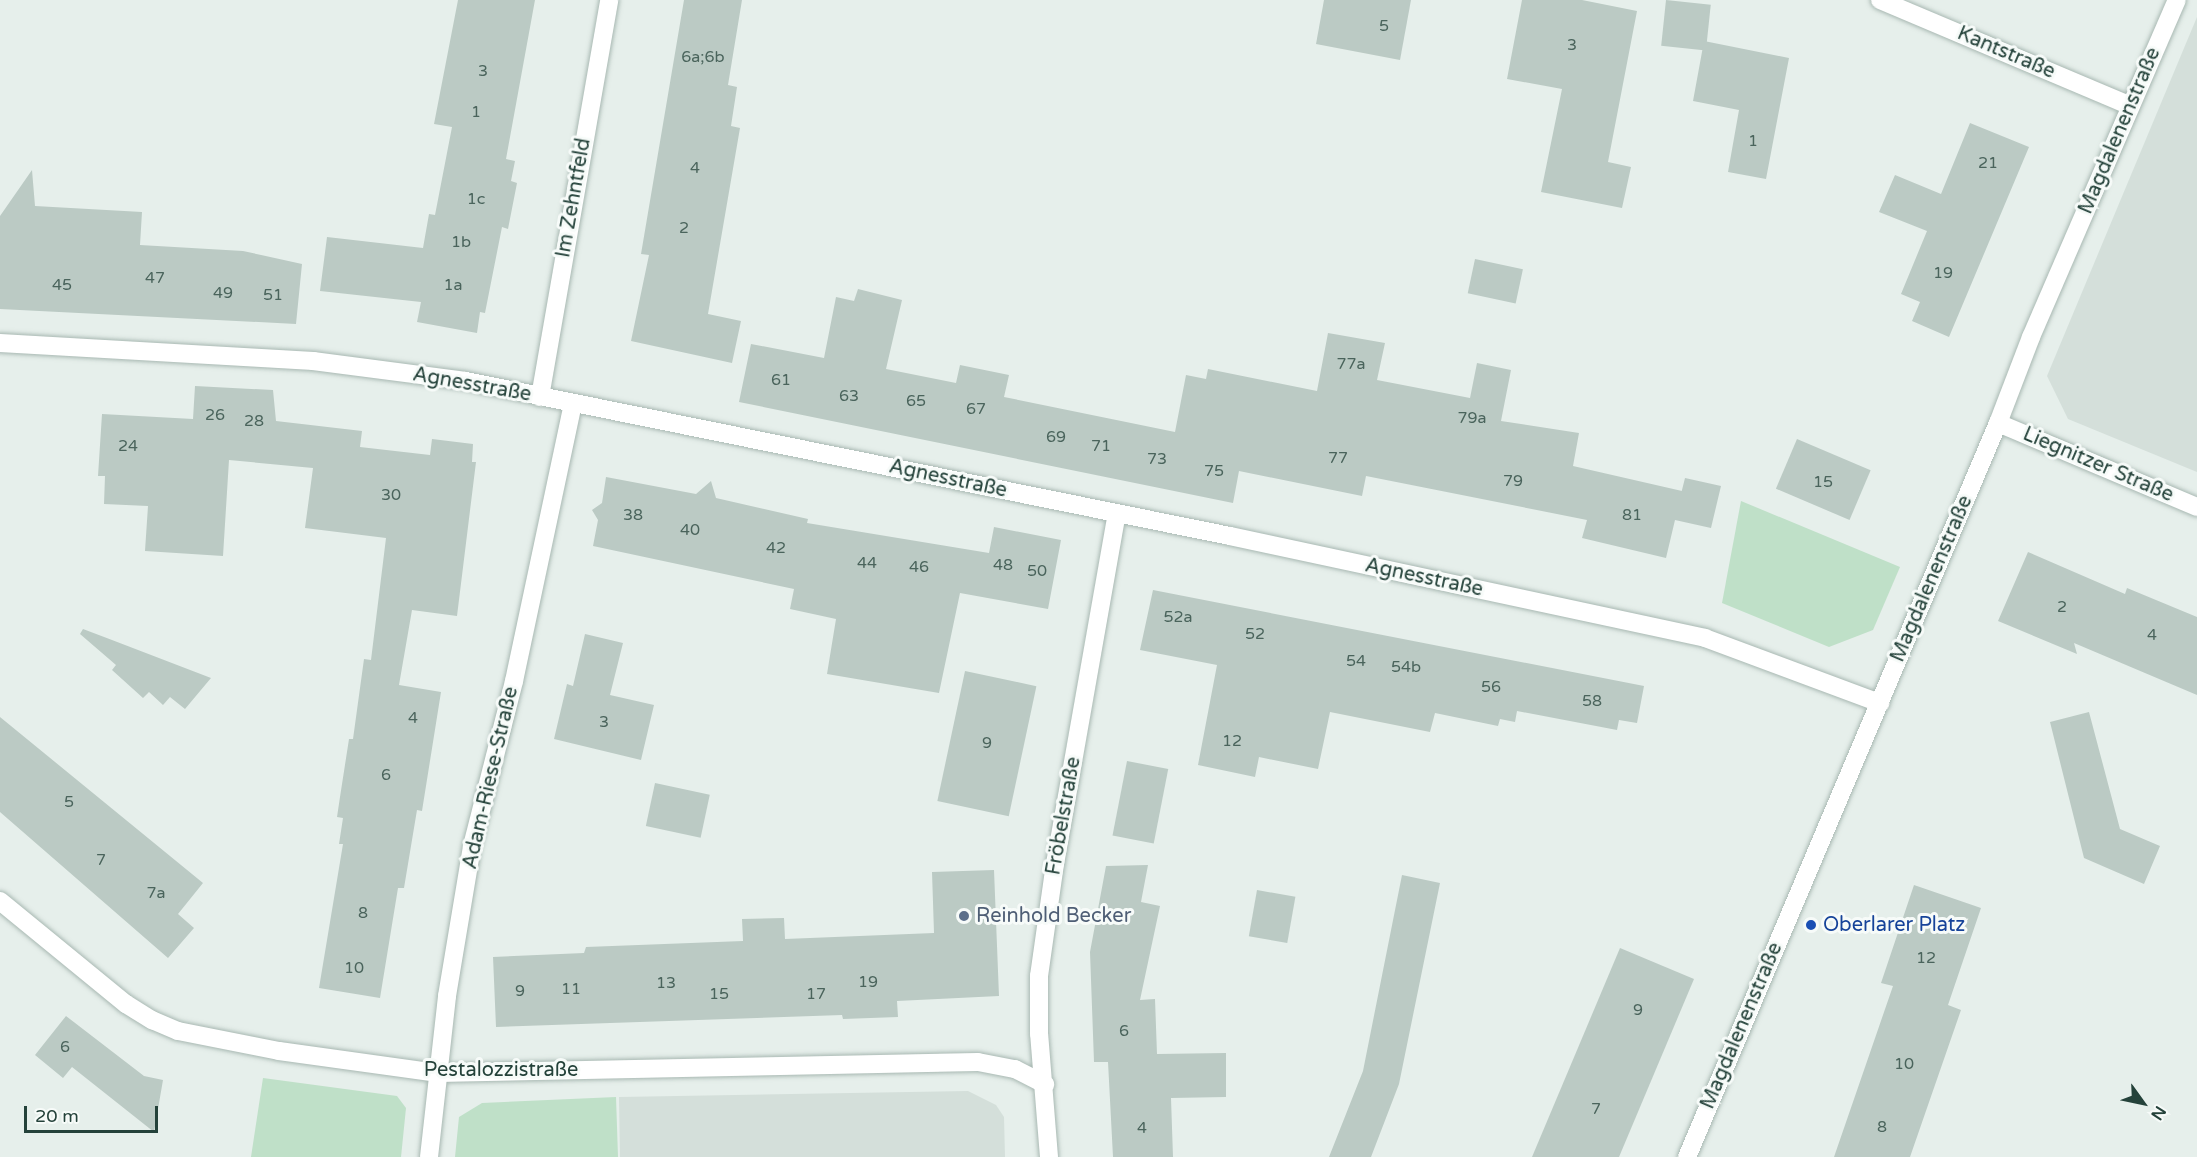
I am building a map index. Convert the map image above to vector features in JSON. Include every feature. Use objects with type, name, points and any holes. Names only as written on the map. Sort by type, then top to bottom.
[{"type":"street","name":"Im Zehntfeld","points":[[540,397],[609,0]]},
{"type":"street","name":"Kantstraße","points":[[1880,0],[2131,106]]},
{"type":"street","name":"Magdalenenstraße","points":[[1687,1157],[1998,423],[2031,336],[2177,0]]},
{"type":"street","name":"Agnesstraße","points":[[0,343],[312,361],[466,381],[1117,514],[1705,638],[1880,703]]},
{"type":"street","name":"Adam-Riese-Straße","points":[[429,1157],[438,1074],[472,846],[514,681],[573,403]]},
{"type":"street","name":"Liegnitzer Straße","points":[[1998,423],[2197,507]]},
{"type":"street","name":"Fröbelstraße","points":[[1049,1157],[1040,976],[1055,864],[1117,514]]},
{"type":"street","name":"Pestalozzistraße","points":[[0,901],[126,1004],[178,1031],[279,1051],[438,1074],[978,1062],[1015,1069],[1045,1083]]},
{"type":"shaded area","points":[[2197,17],[2197,472],[2068,419],[2047,376]]},
{"type":"shaded area","points":[[968,1091],[996,1105],[1004,1117],[1005,1157],[620,1157],[619,1097]]},
{"type":"green space","points":[[1741,501],[1900,567],[1873,630],[1829,647],[1722,603]]},
{"type":"green space","points":[[263,1078],[397,1096],[406,1108],[401,1157],[251,1157]]},
{"type":"green space","points":[[616,1097],[618,1157],[455,1157],[459,1117],[482,1103]]},
{"type":"building","points":[[458,0],[535,0],[506,159],[515,161],[511,181],[517,183],[508,229],[502,227],[485,313],[480,312],[477,333],[417,322],[421,302],[320,291],[327,237],[423,248],[429,214],[435,215],[452,127],[434,124]]},
{"type":"building","points":[[684,0],[742,0],[728,85],[737,87],[731,126],[740,128],[708,314],[741,321],[732,363],[631,341],[649,255],[641,254]]},
{"type":"building","points":[[1324,0],[1411,0],[1400,60],[1316,44]]},
{"type":"building","points":[[1522,0],[1582,0],[1637,11],[1608,162],[1631,167],[1622,208],[1541,192],[1562,89],[1507,79]]},
{"type":"building","points":[[1666,0],[1711,5],[1706,50],[1661,46]]},
{"type":"building","points":[[1704,41],[1789,58],[1766,179],[1728,172],[1739,110],[1693,101]]},
{"type":"building","points":[[1970,123],[2029,147],[1949,337],[1912,321],[1920,302],[1901,294],[1927,231],[1879,212],[1895,175],[1941,194]]},
{"type":"building","points":[[32,170],[35,206],[142,212],[140,245],[243,251],[302,264],[296,324],[0,309],[0,216]]},
{"type":"building","points":[[1475,259],[1523,269],[1516,303],[1468,293]]},
{"type":"building","points":[[858,289],[902,300],[886,369],[956,383],[960,365],[1009,375],[1004,397],[1175,432],[1186,375],[1206,379],[1208,369],[1317,391],[1328,333],[1385,343],[1377,380],[1470,398],[1477,363],[1511,370],[1501,421],[1579,433],[1573,466],[1682,491],[1685,478],[1721,486],[1711,528],[1675,520],[1666,558],[1582,538],[1587,520],[1366,476],[1362,496],[1239,471],[1233,503],[739,402],[751,344],[824,358],[836,297],[854,301]]},
{"type":"building","points":[[195,386],[273,390],[276,421],[362,431],[360,447],[430,455],[432,439],[473,444],[472,462],[476,462],[457,616],[412,610],[399,685],[441,692],[422,811],[417,810],[404,888],[398,888],[380,998],[319,988],[343,844],[339,844],[343,818],[337,817],[349,739],[353,739],[364,659],[371,660],[386,538],[305,528],[313,468],[229,460],[223,556],[145,551],[148,506],[104,504],[105,476],[98,476],[102,414],[193,419]]},
{"type":"building","points":[[1797,439],[1871,470],[1850,520],[1776,489]]},
{"type":"building","points":[[606,477],[696,494],[711,481],[716,498],[808,519],[807,523],[989,553],[994,527],[1061,540],[1048,609],[960,593],[939,693],[827,674],[836,619],[790,609],[794,589],[593,546],[598,520],[592,510],[602,503]]},
{"type":"building","points":[[2028,552],[2125,594],[2127,588],[2197,617],[2197,695],[2074,643],[2077,654],[1998,621]]},
{"type":"building","points":[[1153,590],[1644,686],[1637,723],[1619,720],[1617,730],[1517,711],[1515,722],[1500,719],[1498,726],[1435,713],[1430,732],[1330,712],[1318,769],[1259,757],[1255,777],[1198,765],[1217,665],[1140,650]]},
{"type":"building","points":[[83,629],[211,678],[185,709],[170,697],[163,705],[149,692],[143,698],[112,670],[116,665],[80,634]]},
{"type":"building","points":[[585,634],[623,643],[610,695],[654,705],[641,760],[554,739],[567,684],[573,686]]},
{"type":"building","points":[[965,671],[1036,686],[1009,816],[937,801]]},
{"type":"building","points":[[2089,712],[2120,829],[2160,846],[2144,884],[2084,858],[2050,722]]},
{"type":"building","points":[[0,717],[203,883],[178,914],[194,928],[168,958],[0,812]]},
{"type":"building","points":[[1127,761],[1168,769],[1154,844],[1112,836]]},
{"type":"building","points":[[655,783],[710,795],[701,838],[646,826]]},
{"type":"building","points":[[1148,865],[1141,902],[1160,906],[1140,1000],[1155,999],[1157,1054],[1226,1053],[1226,1097],[1171,1098],[1173,1157],[1113,1157],[1108,1062],[1094,1062],[1090,952],[1106,866]]},
{"type":"building","points":[[994,870],[999,996],[897,1001],[898,1017],[843,1019],[842,1015],[496,1027],[493,957],[584,953],[586,947],[743,941],[742,919],[784,918],[785,939],[934,933],[932,872]]},
{"type":"building","points":[[1402,875],[1440,883],[1399,1084],[1371,1157],[1329,1157],[1363,1071]]},
{"type":"building","points":[[1914,885],[1981,908],[1948,1005],[1961,1010],[1910,1157],[1834,1157],[1893,986],[1881,983]]},
{"type":"building","points":[[1257,890],[1295,897],[1287,943],[1249,936]]},
{"type":"building","points":[[1620,948],[1694,979],[1619,1157],[1532,1157]]},
{"type":"building","points":[[66,1016],[144,1076],[163,1080],[154,1132],[72,1067],[63,1078],[35,1055]]},
{"type":"place","name":"Reinhold Becker","points":[[964,916]]},
{"type":"place","name":"Oberlarer Platz","points":[[1811,925]]}]
